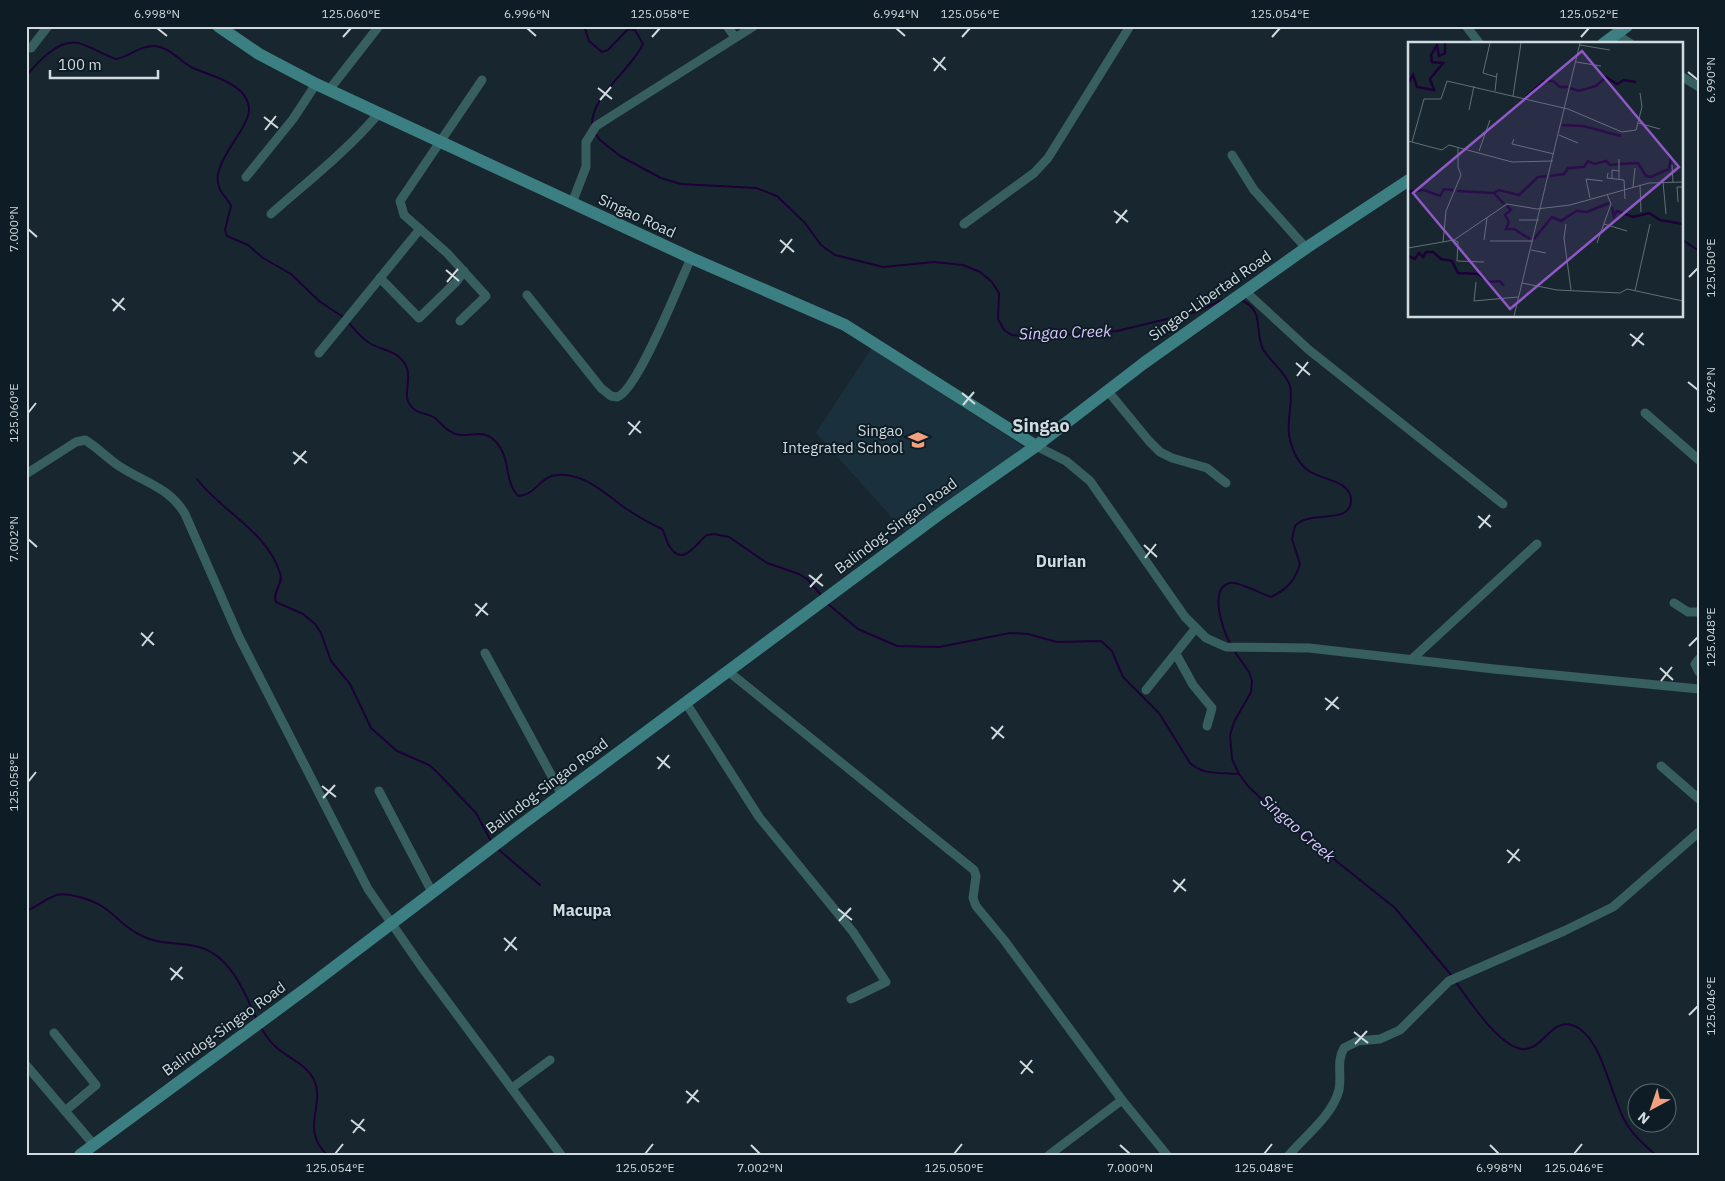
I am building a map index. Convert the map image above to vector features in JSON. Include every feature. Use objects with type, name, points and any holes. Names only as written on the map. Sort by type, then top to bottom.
[{"type":"street","points":[[31,48],[48,26]]},
{"type":"street","name":"Singao Road","points":[[218,26],[259,54],[316,84],[572,204],[845,325],[1036,446]]},
{"type":"street","points":[[329,90],[379,26]]},
{"type":"street","points":[[727,26],[735,37]]},
{"type":"street","points":[[572,204],[586,168],[586,142],[596,126],[754,26]]},
{"type":"street","points":[[964,224],[1034,173],[1048,158],[1130,26]]},
{"type":"street","points":[[1466,26],[1478,42]]},
{"type":"street","points":[[1606,42],[1628,26]]},
{"type":"street","points":[[1616,34],[1628,42]]},
{"type":"street","points":[[1682,77],[1699,87]]},
{"type":"street","points":[[460,321],[486,296],[464,271],[404,215],[400,201],[482,80]]},
{"type":"street","points":[[246,177],[294,119],[316,84]]},
{"type":"street","points":[[271,214],[311,177],[345,150],[379,114]]},
{"type":"street","points":[[1232,155],[1254,190],[1306,248]]},
{"type":"street","name":"Singao-Libertad Road","points":[[1036,446],[1108,390],[1306,248],[1408,181]]},
{"type":"street","points":[[319,353],[420,228]]},
{"type":"street","points":[[526,294],[601,388],[616,398],[625,392],[641,366],[691,258]]},
{"type":"street","points":[[380,278],[419,318],[457,281],[464,271]]},
{"type":"street","points":[[1246,292],[1316,356],[1503,504]]},
{"type":"street","points":[[1108,390],[1160,452],[1172,458],[1207,468],[1226,483]]},
{"type":"street","points":[[1644,413],[1699,460]]},
{"type":"street","points":[[27,471],[76,442],[84,440],[121,467],[163,490],[176,500],[185,514],[239,637],[266,693],[355,866],[391,924],[561,1155]]},
{"type":"street","points":[[1036,446],[1066,461],[1090,481],[1168,594],[1195,629],[1206,638],[1226,647],[1309,648],[1494,669],[1699,689]]},
{"type":"street","name":"Balindog-Singao Road","points":[[80,1155],[308,987],[432,892],[932,519],[1036,446]]},
{"type":"street","points":[[1412,659],[1537,544]]},
{"type":"street","points":[[1674,602],[1688,612],[1699,612]]},
{"type":"street","points":[[1146,690],[1195,629]]},
{"type":"street","points":[[485,654],[562,795]]},
{"type":"street","points":[[1176,654],[1193,685],[1212,708],[1207,726]]},
{"type":"street","points":[[1699,659],[1695,664],[1699,672]]},
{"type":"street","points":[[729,672],[974,870],[976,876],[973,898],[976,906],[1004,940],[1122,1100],[1167,1155]]},
{"type":"street","points":[[686,703],[759,817],[853,932],[886,982],[851,999]]},
{"type":"street","points":[[1661,766],[1699,799]]},
{"type":"street","points":[[379,791],[432,892]]},
{"type":"street","points":[[1290,1155],[1333,1104],[1338,1091],[1338,1063],[1344,1048],[1358,1041],[1390,1036],[1400,1030],[1450,981],[1564,931],[1613,906],[1699,832]]},
{"type":"street","points":[[54,1033],[96,1085],[65,1111]]},
{"type":"street","points":[[512,1088],[550,1060]]},
{"type":"street","points":[[26,1065],[94,1145]]},
{"type":"street","points":[[1049,1155],[1122,1100]]},
{"type":"shaded area","name":"Singao Integrated School","points":[[872,348],[1024,447],[906,533],[816,433]]},
{"type":"waterway","name":"Singao Creek","points":[[584,26],[589,41],[602,52],[608,50],[628,29],[635,30],[643,44],[630,64],[597,105],[593,115],[592,126]]},
{"type":"waterway","points":[[26,76],[36,64],[63,44],[83,44],[116,59],[144,47],[155,46],[170,51],[191,67],[217,77],[235,87],[247,101],[249,110],[243,128],[224,158],[218,178],[220,190],[231,206],[225,230],[227,236],[248,245],[263,258],[291,274],[319,301],[343,317]]},
{"type":"waterway","name":"Singao Creek","points":[[595,133],[600,140],[620,156],[661,178],[681,184],[756,188],[777,196],[805,223],[821,245],[835,255],[883,267],[934,262],[963,265],[980,272],[992,282],[999,293],[998,319],[1004,330],[1012,335],[1033,337],[1117,331],[1196,312],[1222,300]]},
{"type":"waterway","points":[[1682,240],[1699,251]]},
{"type":"waterway","name":"Singao Creek","points":[[1230,643],[1219,610],[1218,601],[1223,587],[1230,583],[1238,584],[1271,597],[1281,591],[1293,580],[1300,564],[1292,539],[1295,526],[1301,521],[1310,518],[1344,513],[1349,508],[1351,500],[1350,493],[1341,484],[1309,471],[1297,457],[1291,444],[1289,433],[1290,386],[1285,376],[1263,349],[1260,342],[1258,321],[1253,309],[1241,300]]},
{"type":"waterway","points":[[349,323],[368,342],[395,354],[403,361],[408,372],[407,396],[411,406],[419,412],[435,418],[452,433],[460,435],[482,434],[491,437],[495,441],[504,455],[510,483],[518,496],[529,493],[551,476],[567,475],[576,477],[594,485],[630,511],[662,529],[675,553],[680,555],[690,552],[707,535],[714,534],[729,537],[767,563],[799,574],[807,579],[822,596]]},
{"type":"waterway","points":[[197,479],[207,491],[265,545],[274,558],[281,577],[275,598],[276,602],[303,614],[315,624],[321,633],[331,661],[350,684],[371,728],[397,751],[429,765],[437,772],[476,813],[491,841]]},
{"type":"waterway","points":[[828,604],[858,629],[897,646],[939,647],[1010,633],[1028,634],[1057,642],[1101,641],[1112,651],[1123,677],[1159,713],[1190,763],[1207,772],[1239,774]]},
{"type":"waterway","name":"Singao Creek","points":[[1235,652],[1249,672],[1252,681],[1251,692],[1234,722],[1230,735],[1232,759],[1239,774],[1248,786],[1275,812],[1395,908],[1452,976]]},
{"type":"waterway","points":[[498,849],[540,885]]},
{"type":"waterway","points":[[26,911],[53,896],[71,895],[99,904],[132,930],[147,938],[199,947],[210,952],[220,958],[236,977],[257,1020]]},
{"type":"waterway","name":"Singao Creek","points":[[1455,981],[1493,1030],[1503,1039],[1521,1049],[1529,1049],[1536,1045],[1555,1028],[1562,1025],[1570,1025],[1580,1029],[1588,1037],[1601,1059],[1620,1111],[1628,1126],[1639,1140],[1656,1155]]},
{"type":"waterway","points":[[261,1028],[273,1044],[301,1064],[313,1078],[317,1097],[315,1135],[319,1145],[327,1155]]},
{"type":"place","name":"Singao Integrated School","points":[[918,440]]},
{"type":"district","name":"Singao","points":[[1041,426]]},
{"type":"district","name":"Durian","points":[[1061,561]]},
{"type":"district","name":"Macupa","points":[[582,910]]}]
